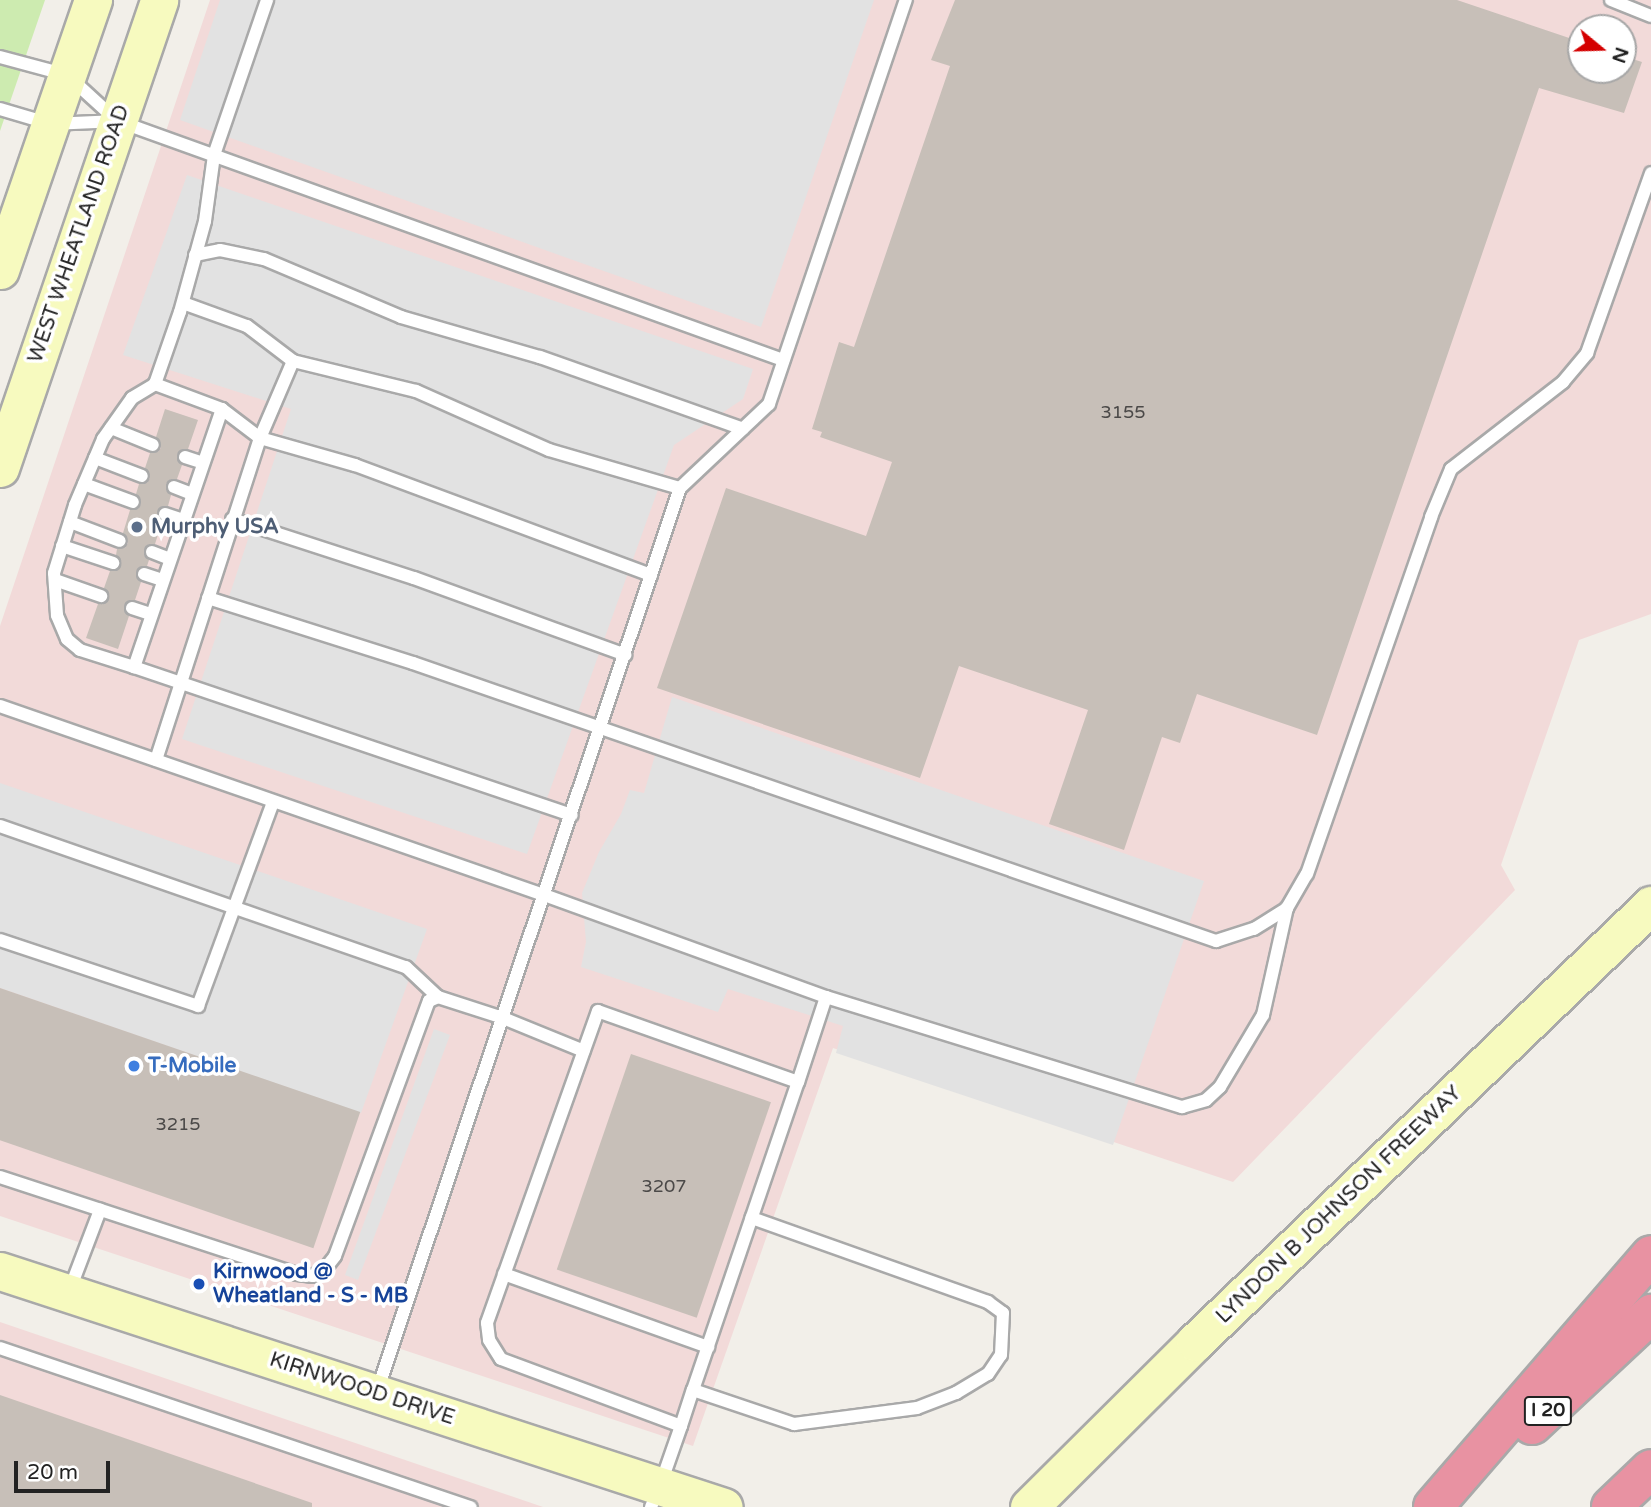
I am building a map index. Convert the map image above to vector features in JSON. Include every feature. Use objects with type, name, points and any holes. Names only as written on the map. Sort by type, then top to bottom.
[{"type":"highway","points":[[1433,1507],[1651,1255]]},
{"type":"highway","name":"I 20","points":[[1445,1507],[1651,1314]]},
{"type":"highway","points":[[1611,1507],[1651,1469]]},
{"type":"highway","points":[[1634,1507],[1651,1494]]},
{"type":"main road","points":[[0,270],[93,0]]},
{"type":"main road","name":"WEST WHEATLAND ROAD","points":[[0,468],[159,0]]},
{"type":"main road","name":"LYNDON B JOHNSON FREEWAY","points":[[1029,1507],[1195,1342],[1651,905]]},
{"type":"main road","name":"KIRNWOOD DRIVE","points":[[0,1270],[376,1394],[656,1497],[724,1507]]},
{"type":"lane","points":[[267,0],[214,155],[205,220],[183,303],[155,384],[132,398],[111,428],[84,484],[62,546],[55,580],[57,615],[67,639],[80,650],[572,815]]},
{"type":"lane","points":[[376,1394],[680,488],[769,404],[906,0]]},
{"type":"lane","points":[[1611,0],[1651,16]]},
{"type":"lane","points":[[0,57],[67,75],[118,121]]},
{"type":"lane","points":[[0,109],[51,124],[118,121],[783,360]]},
{"type":"lane","points":[[0,706],[544,895],[826,997],[1182,1107],[1206,1100],[1220,1087],[1263,1015],[1287,908],[1307,874],[1431,517],[1451,469],[1563,382],[1587,353],[1651,173]]},
{"type":"lane","points":[[195,255],[220,250],[264,259],[401,317],[540,357],[743,429]]},
{"type":"lane","points":[[183,303],[247,326],[293,361],[416,391],[550,450],[680,488]]},
{"type":"lane","points":[[156,760],[232,519],[260,438],[293,361]]},
{"type":"lane","points":[[155,384],[222,409],[260,438],[355,466],[651,575]]},
{"type":"lane","points":[[134,667],[222,409]]},
{"type":"lane","points":[[111,428],[153,445]]},
{"type":"lane","points":[[95,457],[142,476]]},
{"type":"lane","points":[[185,457],[203,463]]},
{"type":"lane","points":[[84,484],[133,502]]},
{"type":"lane","points":[[174,488],[192,494]]},
{"type":"lane","points":[[165,514],[183,520]]},
{"type":"lane","points":[[232,519],[414,578],[625,655]]},
{"type":"lane","points":[[70,523],[120,541]]},
{"type":"lane","points":[[62,546],[113,563]]},
{"type":"lane","points":[[152,552],[170,559]]},
{"type":"lane","points":[[144,574],[163,580]]},
{"type":"lane","points":[[55,580],[101,596]]},
{"type":"lane","points":[[208,598],[413,663],[1216,941],[1254,929],[1287,908]]},
{"type":"lane","points":[[132,608],[151,614]]},
{"type":"lane","points":[[0,940],[198,1006],[273,802]]},
{"type":"lane","points":[[0,826],[406,967],[438,996],[503,1018],[584,1051]]},
{"type":"lane","points":[[0,1177],[297,1274],[313,1276],[325,1269],[335,1256],[429,1001],[438,996]]},
{"type":"lane","points":[[656,1497],[826,997]]},
{"type":"lane","points":[[681,1426],[501,1359],[489,1340],[487,1323],[598,1011],[798,1082]]},
{"type":"lane","points":[[69,1293],[100,1210]]},
{"type":"lane","points":[[693,1390],[794,1424],[917,1408],[956,1393],[988,1374],[1001,1355],[1003,1313],[988,1302],[752,1218]]},
{"type":"lane","points":[[504,1274],[708,1347]]},
{"type":"lane","points":[[0,1348],[471,1507]]},
{"type":"shaded area","points":[[210,0],[1651,0],[1651,614],[1579,640],[1501,865],[1515,890],[1233,1182],[833,1048],[693,1446],[0,1216],[0,626]]},
{"type":"shaded area","points":[[220,0],[874,0],[761,327],[180,120]]},
{"type":"shaded area","points":[[187,175],[753,369],[743,399],[674,445],[527,854],[182,739],[291,409],[123,355]]},
{"type":"shaded area","points":[[672,697],[1204,881],[1113,1145],[836,1053],[843,1026],[728,989],[718,1012],[581,967],[586,942],[582,893],[630,790],[644,793]]},
{"type":"shaded area","points":[[0,783],[427,929],[361,1113],[0,988]]},
{"type":"shaded area","points":[[434,1029],[450,1035],[358,1280],[345,1275]]},
{"type":"shaded area","points":[[0,1322],[543,1507],[0,1507]]},
{"type":"green space","points":[[0,0],[45,0],[0,131]]},
{"type":"building","points":[[955,0],[1457,0],[1567,37],[1567,84],[1634,84],[1624,113],[1539,88],[1317,735],[1197,694],[1180,743],[1162,737],[1124,850],[1049,824],[1088,710],[959,666],[920,778],[657,688],[726,488],[866,536],[892,462],[820,437],[822,432],[812,429],[839,342],[854,347],[950,66],[931,60]]},
{"type":"building","points":[[1637,60],[1642,62],[1637,76]]},
{"type":"building","name":"Murphy USA","points":[[165,409],[198,420],[188,449],[177,454],[182,465],[177,479],[169,480],[166,484],[171,495],[168,506],[157,511],[162,522],[155,544],[147,545],[144,550],[149,560],[147,566],[136,571],[136,577],[141,582],[135,600],[124,605],[124,611],[129,616],[118,649],[86,638],[98,604],[109,599],[104,588],[110,571],[121,566],[116,555],[117,549],[125,548],[128,543],[123,533],[130,510],[138,509],[141,504],[136,494],[139,484],[147,483],[150,478],[145,468],[150,453],[158,452],[161,448],[156,437]]},
{"type":"building","points":[[0,988],[360,1112],[313,1248],[0,1140]]},
{"type":"building","points":[[631,1054],[771,1102],[697,1318],[557,1270]]},
{"type":"building","points":[[0,1395],[312,1503],[312,1507],[0,1507]]},
{"type":"place","name":"Murphy USA","points":[[137,527]]},
{"type":"place","name":"T-Mobile","points":[[134,1066]]},
{"type":"place","name":"Kirnwood @ Wheatland - S - MB","points":[[199,1284]]}]
